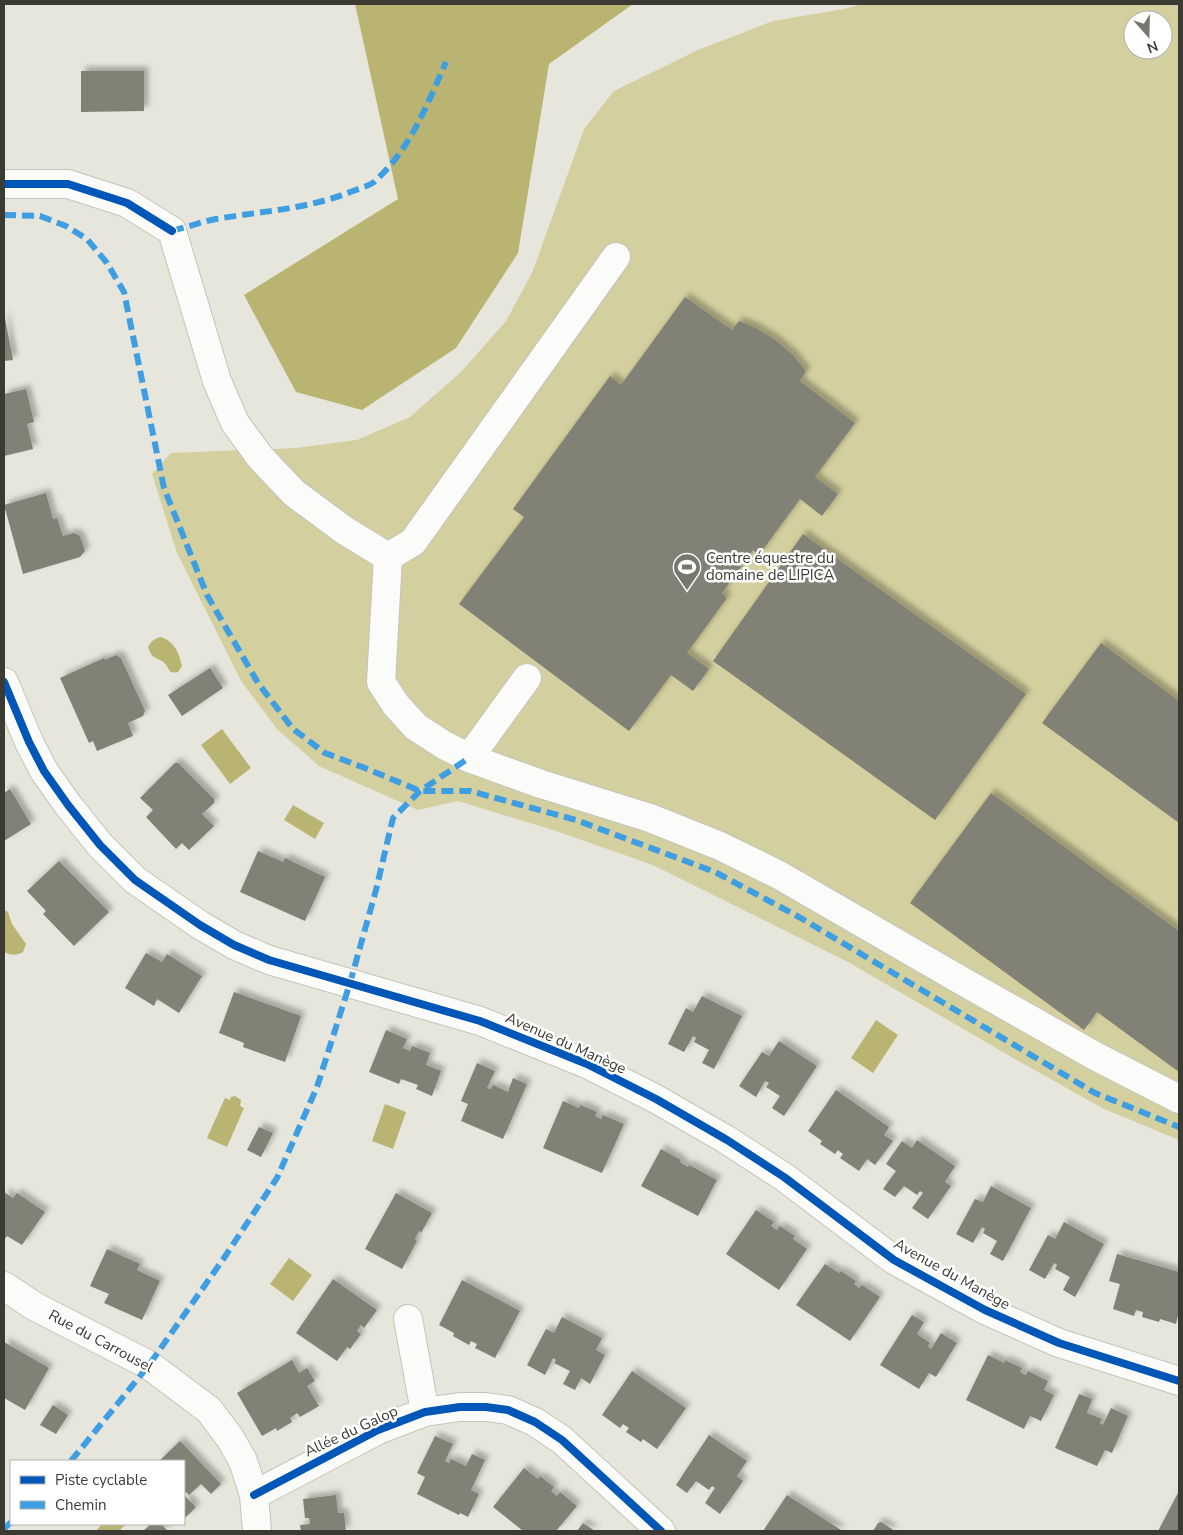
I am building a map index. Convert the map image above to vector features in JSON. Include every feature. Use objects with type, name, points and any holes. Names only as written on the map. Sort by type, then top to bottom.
[{"type":"street","points":[[4,184],[68,184],[127,203],[172,230],[217,381],[235,423],[260,457],[294,493],[344,530],[388,557]]},
{"type":"street","points":[[388,557],[413,542],[616,257]]},
{"type":"street","points":[[388,557],[382,682],[396,705],[416,727],[468,758],[541,784],[650,818],[720,846],[779,875],[1095,1056],[1179,1099]]},
{"type":"street","points":[[468,758],[528,678]]},
{"type":"street","name":"Avenue du Manège","points":[[4,682],[29,742],[44,771],[68,806],[100,845],[135,880],[200,925],[234,945],[269,960],[480,1021],[587,1064],[656,1099],[727,1140],[784,1177],[894,1260],[985,1310],[1059,1343],[1179,1382]]},
{"type":"street","name":"Rue du Carrousel","points":[[4,1286],[34,1306],[149,1365],[209,1410],[230,1438],[243,1461],[254,1495],[257,1531]]},
{"type":"street","points":[[408,1319],[425,1412]]},
{"type":"street","name":"Allée du Galop","points":[[254,1495],[378,1430],[425,1412],[460,1407],[486,1407],[508,1410],[536,1422],[562,1440],[661,1531]]},
{"type":"shaded area","points":[[355,4],[633,4],[549,64],[518,253],[456,348],[362,410],[296,392],[244,295],[398,199]]},
{"type":"shaded area","name":"Centre équestre du domaine de LIPICA","points":[[861,4],[1179,4],[1179,1140],[1102,1108],[848,962],[653,865],[556,831],[458,801],[418,810],[319,766],[277,729],[241,681],[177,553],[152,474],[171,453],[296,448],[357,440],[410,417],[462,371],[506,321],[532,273],[584,129],[614,91],[698,50],[773,21],[844,9]]},
{"type":"shaded area","points":[[161,637],[170,642],[178,652],[182,666],[178,672],[170,671],[165,663],[150,653],[149,645],[153,640]]},
{"type":"shaded area","points":[[222,729],[251,768],[230,784],[201,745]]},
{"type":"shaded area","points":[[293,805],[324,823],[315,839],[284,820]]},
{"type":"shaded area","points":[[4,910],[8,912],[12,924],[26,944],[23,952],[13,955],[4,952]]},
{"type":"shaded area","points":[[876,1020],[898,1035],[873,1073],[851,1058]]},
{"type":"shaded area","points":[[235,1096],[241,1100],[240,1106],[244,1108],[227,1147],[207,1138],[225,1098],[230,1100],[231,1097]]},
{"type":"shaded area","points":[[385,1104],[406,1112],[393,1149],[372,1141]]},
{"type":"shaded area","points":[[289,1258],[312,1275],[293,1301],[270,1284]]},
{"type":"shaded area","points":[[101,1525],[125,1525],[119,1531],[96,1531]]},
{"type":"building","points":[[81,71],[144,71],[144,111],[81,112]]},
{"type":"building","points":[[685,297],[732,330],[739,321],[756,328],[774,339],[792,354],[806,371],[800,381],[855,423],[815,477],[838,494],[822,516],[800,499],[759,555],[753,550],[722,593],[727,598],[687,653],[709,669],[693,691],[671,675],[629,731],[459,604],[524,517],[513,509],[610,376],[621,385]]},
{"type":"building","points":[[4,313],[13,360],[4,361]]},
{"type":"building","points":[[26,389],[34,422],[27,424],[33,449],[4,456],[4,394]]},
{"type":"building","points":[[46,493],[53,519],[57,518],[63,536],[74,533],[80,536],[85,551],[80,557],[23,574],[4,505]]},
{"type":"building","points":[[803,534],[1026,694],[935,820],[713,661]]},
{"type":"building","points":[[1101,643],[1179,701],[1179,823],[1042,723]]},
{"type":"building","points":[[116,655],[121,658],[145,711],[143,716],[128,723],[133,736],[97,751],[93,741],[89,743],[60,678],[104,658],[105,660]]},
{"type":"building","points":[[210,668],[223,688],[182,716],[168,695]]},
{"type":"building","points":[[175,763],[178,763],[214,799],[214,803],[202,814],[214,826],[189,850],[182,843],[176,849],[146,817],[153,810],[140,798]]},
{"type":"building","points":[[10,789],[31,824],[4,841],[4,793]]},
{"type":"building","points":[[991,793],[1179,931],[1179,1072],[1097,1012],[1084,1030],[910,903]]},
{"type":"building","points":[[258,851],[283,862],[285,858],[325,877],[305,921],[240,892]]},
{"type":"building","points":[[59,861],[109,912],[74,946],[43,914],[46,911],[27,891]]},
{"type":"building","points":[[146,953],[162,962],[167,954],[202,976],[179,1013],[157,999],[154,1006],[125,988]]},
{"type":"building","points":[[234,992],[301,1016],[285,1062],[243,1047],[244,1043],[219,1033]]},
{"type":"building","points":[[702,996],[742,1016],[714,1069],[702,1063],[709,1050],[694,1042],[696,1038],[693,1036],[684,1052],[668,1044],[686,1008],[693,1012]]},
{"type":"building","points":[[386,1030],[407,1039],[403,1048],[410,1051],[412,1046],[430,1053],[426,1065],[441,1071],[432,1096],[416,1089],[418,1085],[401,1079],[399,1084],[369,1072]]},
{"type":"building","points":[[779,1041],[817,1066],[784,1116],[772,1108],[780,1096],[766,1087],[769,1083],[765,1081],[756,1097],[739,1086],[762,1052],[769,1056]]},
{"type":"building","points":[[477,1063],[495,1071],[487,1088],[491,1089],[493,1085],[508,1092],[513,1078],[527,1084],[503,1139],[461,1121],[468,1104],[461,1101]]},
{"type":"building","points":[[836,1090],[889,1127],[884,1135],[893,1141],[875,1165],[867,1159],[859,1171],[840,1158],[843,1154],[838,1150],[835,1154],[820,1144],[822,1141],[808,1131]]},
{"type":"building","points":[[563,1101],[579,1108],[580,1105],[597,1112],[595,1116],[601,1119],[603,1115],[624,1124],[602,1173],[543,1148]]},
{"type":"building","points":[[259,1127],[273,1133],[261,1157],[247,1150]]},
{"type":"building","points":[[917,1140],[955,1166],[945,1182],[951,1186],[928,1219],[912,1208],[923,1193],[920,1191],[917,1195],[904,1186],[895,1197],[883,1189],[896,1171],[886,1164],[902,1141],[912,1148]]},
{"type":"building","points":[[661,1149],[681,1160],[680,1162],[688,1167],[689,1165],[717,1180],[698,1216],[641,1186]]},
{"type":"building","points":[[991,1186],[1031,1208],[1003,1261],[990,1254],[997,1241],[983,1233],[985,1229],[982,1227],[973,1243],[956,1234],[975,1199],[983,1202]]},
{"type":"building","points":[[4,1192],[13,1198],[17,1193],[45,1212],[22,1245],[7,1236],[4,1240]]},
{"type":"building","points":[[396,1193],[432,1213],[421,1233],[419,1231],[415,1239],[417,1241],[402,1269],[365,1249]]},
{"type":"building","points":[[756,1210],[774,1222],[771,1226],[777,1230],[780,1226],[795,1236],[793,1239],[807,1249],[779,1290],[726,1254]]},
{"type":"building","points":[[1064,1222],[1104,1244],[1075,1297],[1063,1290],[1070,1277],[1055,1269],[1057,1265],[1054,1263],[1045,1279],[1029,1270],[1048,1235],[1055,1239]]},
{"type":"building","points":[[107,1249],[140,1264],[137,1270],[160,1281],[142,1320],[104,1303],[109,1294],[90,1286]]},
{"type":"building","points":[[1117,1254],[1179,1272],[1179,1311],[1176,1324],[1160,1319],[1159,1322],[1142,1317],[1143,1312],[1136,1310],[1134,1316],[1113,1309],[1120,1284],[1109,1281]]},
{"type":"building","points":[[825,1264],[839,1273],[841,1271],[856,1281],[854,1284],[859,1288],[862,1285],[880,1297],[850,1341],[796,1305]]},
{"type":"building","points":[[333,1279],[377,1310],[364,1328],[361,1325],[357,1331],[361,1334],[350,1349],[347,1347],[337,1361],[296,1333]]},
{"type":"building","points":[[462,1280],[520,1311],[495,1358],[475,1348],[477,1344],[471,1341],[469,1345],[453,1336],[454,1333],[439,1325]]},
{"type":"building","points":[[912,1315],[924,1322],[917,1334],[930,1343],[928,1346],[931,1349],[941,1333],[957,1343],[936,1377],[929,1373],[919,1389],[880,1365]]},
{"type":"building","points":[[562,1317],[602,1338],[596,1350],[605,1355],[590,1384],[581,1378],[575,1390],[563,1384],[570,1371],[554,1363],[556,1360],[553,1358],[545,1375],[527,1365],[546,1329],[554,1333]]},
{"type":"building","points":[[4,1342],[49,1368],[25,1410],[4,1398]]},
{"type":"building","points":[[988,1355],[1004,1363],[1005,1360],[1022,1368],[1020,1372],[1026,1375],[1028,1371],[1048,1381],[1044,1390],[1054,1395],[1041,1421],[1030,1416],[1024,1429],[966,1400]]},
{"type":"building","points":[[292,1360],[299,1373],[307,1368],[315,1381],[307,1386],[319,1406],[300,1417],[297,1413],[290,1418],[292,1422],[277,1431],[276,1428],[262,1436],[237,1393]]},
{"type":"building","points":[[632,1371],[686,1408],[657,1449],[643,1439],[641,1442],[626,1432],[629,1428],[623,1424],[620,1428],[602,1415]]},
{"type":"building","points":[[1079,1394],[1092,1399],[1087,1413],[1102,1419],[1100,1423],[1103,1425],[1111,1408],[1128,1416],[1112,1453],[1105,1450],[1097,1466],[1055,1448]]},
{"type":"building","points":[[53,1405],[68,1415],[56,1434],[40,1425]]},
{"type":"building","points":[[709,1435],[747,1461],[737,1476],[743,1481],[720,1514],[705,1503],[715,1488],[712,1486],[709,1490],[696,1481],[687,1493],[676,1485]]},
{"type":"building","points":[[435,1436],[453,1444],[445,1461],[449,1463],[451,1459],[466,1466],[472,1454],[485,1460],[471,1490],[479,1494],[468,1517],[460,1513],[459,1515],[417,1494],[425,1477],[417,1473]]},
{"type":"building","points":[[180,1441],[221,1484],[211,1494],[201,1484],[189,1495],[185,1492],[185,1460],[160,1460]]},
{"type":"building","points":[[524,1468],[538,1479],[540,1476],[554,1487],[551,1491],[557,1496],[560,1492],[577,1506],[556,1531],[523,1531],[493,1507]]},
{"type":"building","points":[[1179,1491],[1179,1531],[1158,1531]]},
{"type":"building","points":[[336,1495],[338,1513],[344,1513],[346,1531],[301,1531],[300,1525],[310,1524],[309,1518],[305,1518],[303,1499]]},
{"type":"building","points":[[787,1495],[841,1530],[763,1531]]},
{"type":"building","points":[[185,1496],[196,1507],[185,1518]]},
{"type":"building","points":[[881,1522],[895,1531],[873,1531],[878,1523]]},
{"type":"building","points":[[583,1523],[595,1531],[577,1531]]},
{"type":"building","points":[[150,1525],[162,1525],[168,1531],[143,1531]]},
{"type":"marked path","points":[[172,231],[216,219],[320,202],[374,182],[398,156],[408,141],[446,62]]},
{"type":"marked path","points":[[4,215],[40,216],[66,226],[87,239],[107,263],[124,292],[164,488],[207,595],[258,683],[293,729],[325,753],[420,791],[470,791],[576,820],[715,872],[799,917],[1095,1093],[1179,1127]]},
{"type":"marked path","points":[[72,1460],[149,1365],[277,1178],[317,1087],[350,983],[376,890],[393,818],[420,791],[469,758]]},
{"type":"marked path","points":[[4,1529],[10,1523]]},
{"type":"cycle path","points":[[4,184],[68,184],[127,203],[172,231]]},
{"type":"cycle path","points":[[4,682],[29,742],[44,771],[100,845],[135,880],[200,925],[234,945],[269,960],[480,1021],[587,1064],[656,1099],[727,1140],[784,1177],[894,1260],[985,1310],[1059,1343],[1179,1381]]},
{"type":"cycle path","points":[[254,1495],[378,1430],[425,1412],[460,1407],[486,1407],[508,1410],[535,1422],[562,1440],[661,1531]]},
{"type":"place","name":"Centre équestre du domaine de LIPICA","points":[[687,591]]}]
